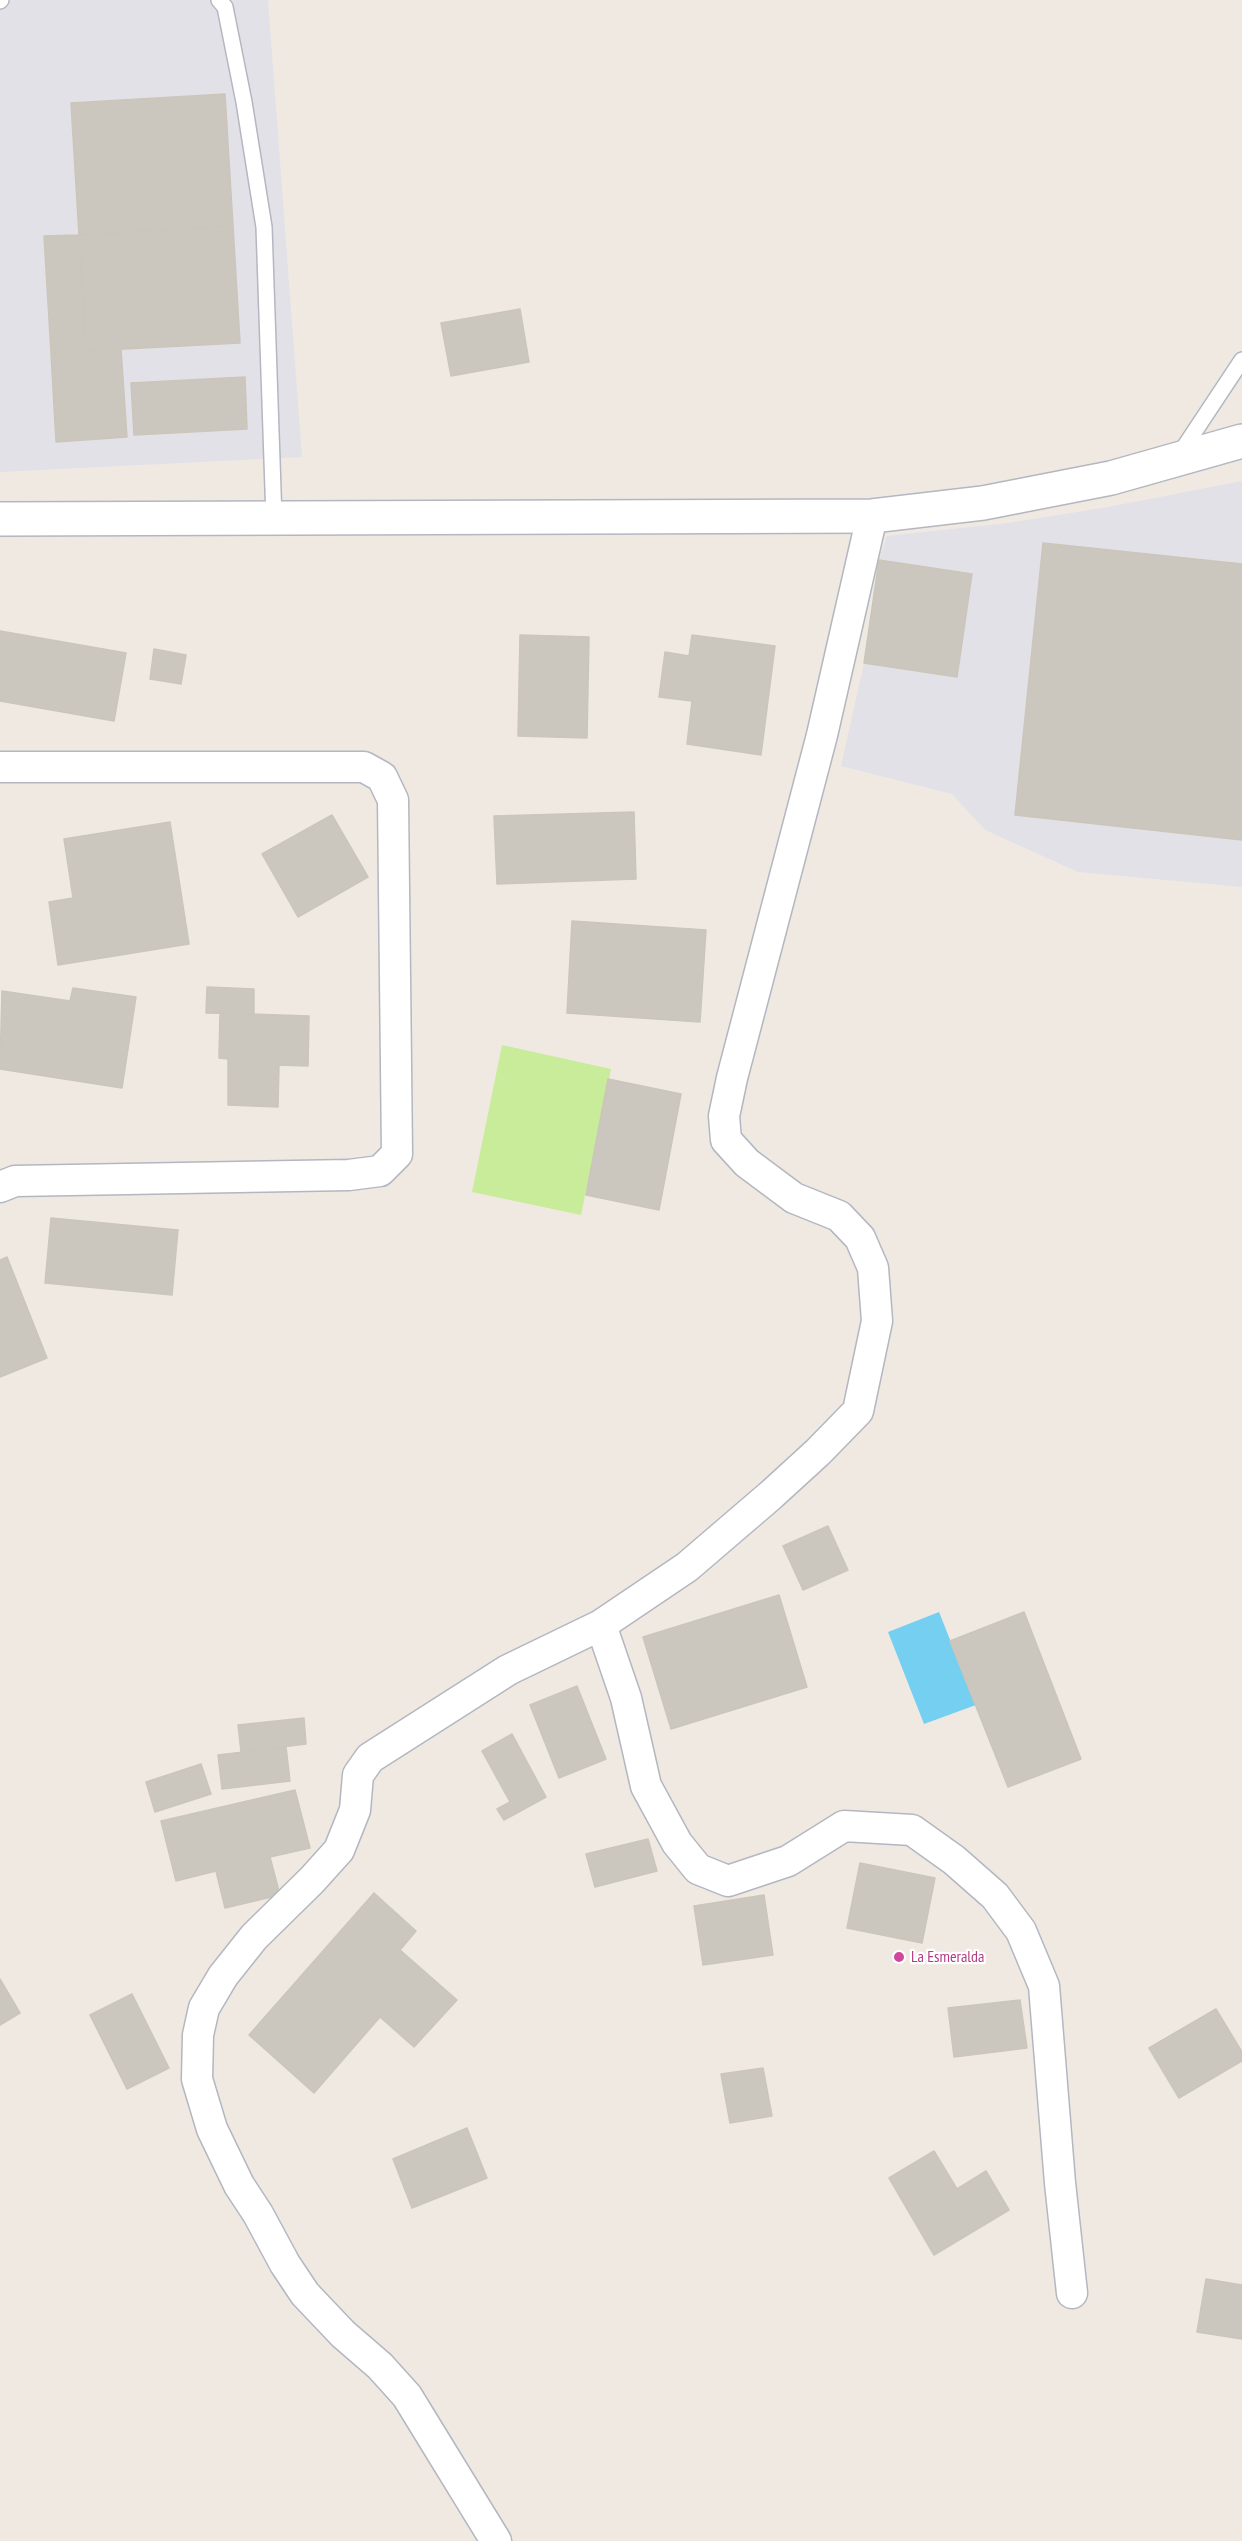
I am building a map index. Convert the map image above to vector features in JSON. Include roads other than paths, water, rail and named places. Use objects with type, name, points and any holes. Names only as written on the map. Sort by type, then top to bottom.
[{"type":"main road","points":[[0,519],[872,516],[983,502],[1110,478],[1242,441]]},
{"type":"street","points":[[496,2541],[407,2396],[380,2366],[343,2334],[305,2294],[285,2264],[258,2214],[239,2185],[212,2129],[197,2079],[198,2036],[204,2008],[223,1976],[254,1937],[312,1881],[339,1850],[355,1810],[358,1775],[370,1758],[508,1670],[601,1625],[687,1567],[771,1495],[858,1411],[877,1321],[873,1268],[860,1238],[839,1216],[794,1198],[747,1163],[726,1140],[724,1116],[758,976],[822,735],[872,516]]},
{"type":"street","points":[[0,767],[364,767],[382,777],[393,800],[397,1154],[380,1171],[349,1175],[15,1181],[0,1187]]},
{"type":"street","points":[[601,1625],[626,1698],[646,1786],[677,1843],[698,1869],[728,1881],[788,1861],[844,1826],[912,1830],[954,1860],[995,1896],[1021,1931],[1044,1986],[1060,2183],[1072,2294]]},
{"type":"lane","points":[[219,0],[225,7],[244,102],[264,227],[274,519]]},
{"type":"lane","points":[[1176,459],[1242,360]]},
{"type":"water","points":[[939,1612],[976,1705],[924,1724],[888,1632]]},
{"type":"place","name":"La Esmeralda","points":[[899,1957]]}]
